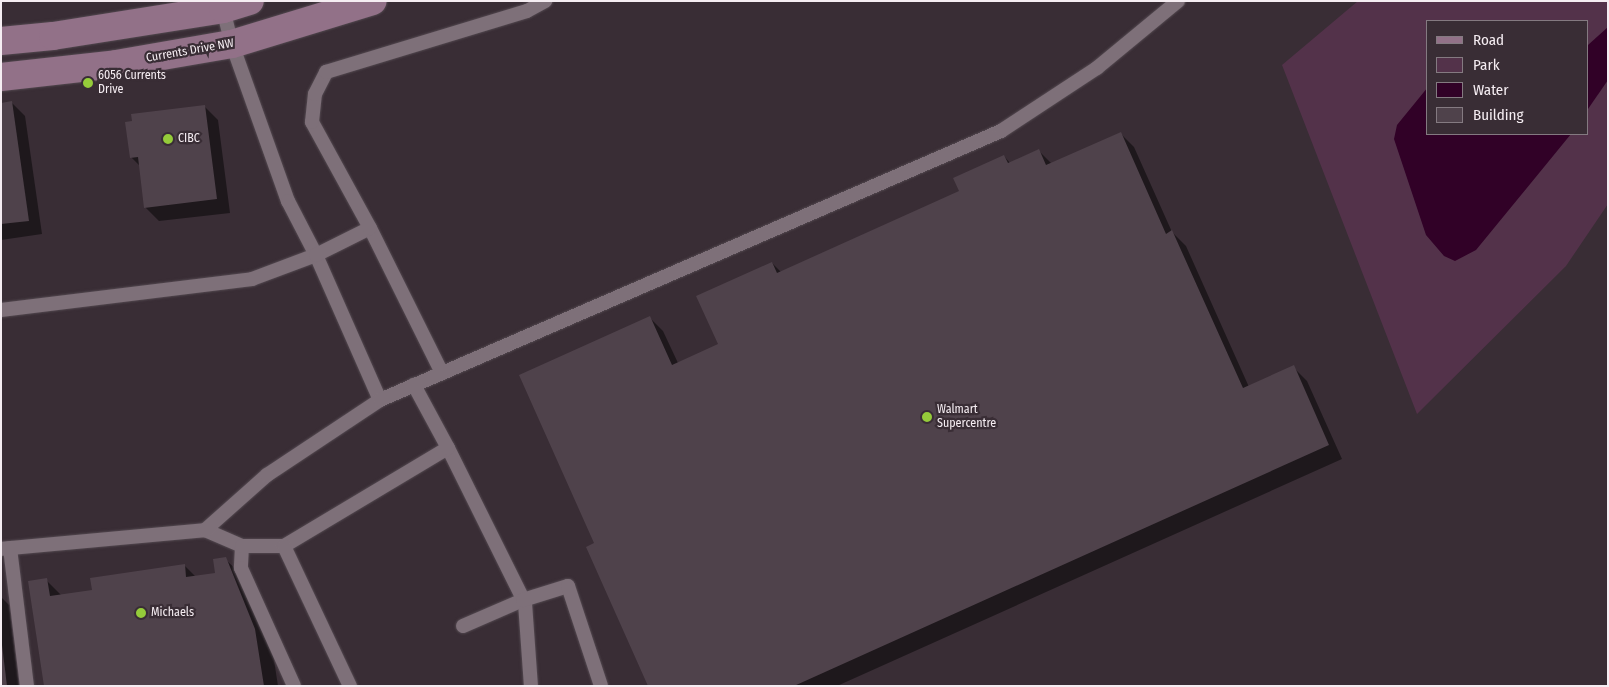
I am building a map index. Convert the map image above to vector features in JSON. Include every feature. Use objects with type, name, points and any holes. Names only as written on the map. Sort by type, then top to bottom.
[{"type":"street","points":[[1,41],[53,36],[223,9],[250,1]]},
{"type":"street","name":"Currents Drive NW","points":[[1,77],[116,64],[232,44],[373,1]]},
{"type":"lane","points":[[442,373],[370,228],[312,122],[315,94],[326,72],[527,11],[545,1]]},
{"type":"lane","points":[[205,530],[267,475],[380,400],[1001,131],[1097,68],[1178,1]]},
{"type":"lane","points":[[223,9],[232,44],[288,201],[316,255],[380,400]]},
{"type":"lane","points":[[1,310],[252,279],[316,255],[370,228]]},
{"type":"lane","points":[[414,385],[448,448],[523,600],[530,686]]},
{"type":"lane","points":[[26,686],[6,548],[205,530],[242,546],[284,546],[448,448]]},
{"type":"lane","points":[[242,546],[241,568],[294,686]]},
{"type":"lane","points":[[284,546],[350,686]]},
{"type":"lane","points":[[463,626],[523,600],[568,586],[601,686]]},
{"type":"green space","points":[[1358,1],[1608,1],[1608,204],[1566,266],[1417,414],[1282,65]]},
{"type":"water","points":[[1608,27],[1608,80],[1589,108],[1589,44]]},
{"type":"water","points":[[1426,89],[1426,135],[1570,135],[1476,250],[1455,261],[1444,256],[1426,235],[1394,139],[1397,125]]},
{"type":"building","points":[[12,101],[29,221],[1,224],[1,103]]},
{"type":"building","name":"CIBC","points":[[205,105],[217,199],[144,208],[138,157],[130,158],[125,122],[132,121],[131,114]]},
{"type":"building","name":"Walmart Supercentre","points":[[1121,132],[1166,234],[1172,230],[1243,388],[1294,365],[1329,445],[794,686],[648,686],[586,547],[594,543],[519,375],[650,316],[672,365],[718,344],[696,296],[772,262],[777,273],[959,191],[953,178],[1004,155],[1008,163],[1039,149],[1046,165]]},
{"type":"building","name":"Michaels","points":[[226,557],[255,629],[264,686],[44,686],[28,581],[47,578],[50,596],[92,590],[90,578],[185,564],[186,577],[215,573],[213,559]]},
{"type":"building","points":[[2,645],[7,686],[1,686]]},
{"type":"place","name":"6056 Currents Drive","points":[[88,83]]},
{"type":"place","name":"CIBC","points":[[168,139]]},
{"type":"place","name":"Walmart Supercentre","points":[[927,417]]},
{"type":"place","name":"Michaels","points":[[141,613]]}]
